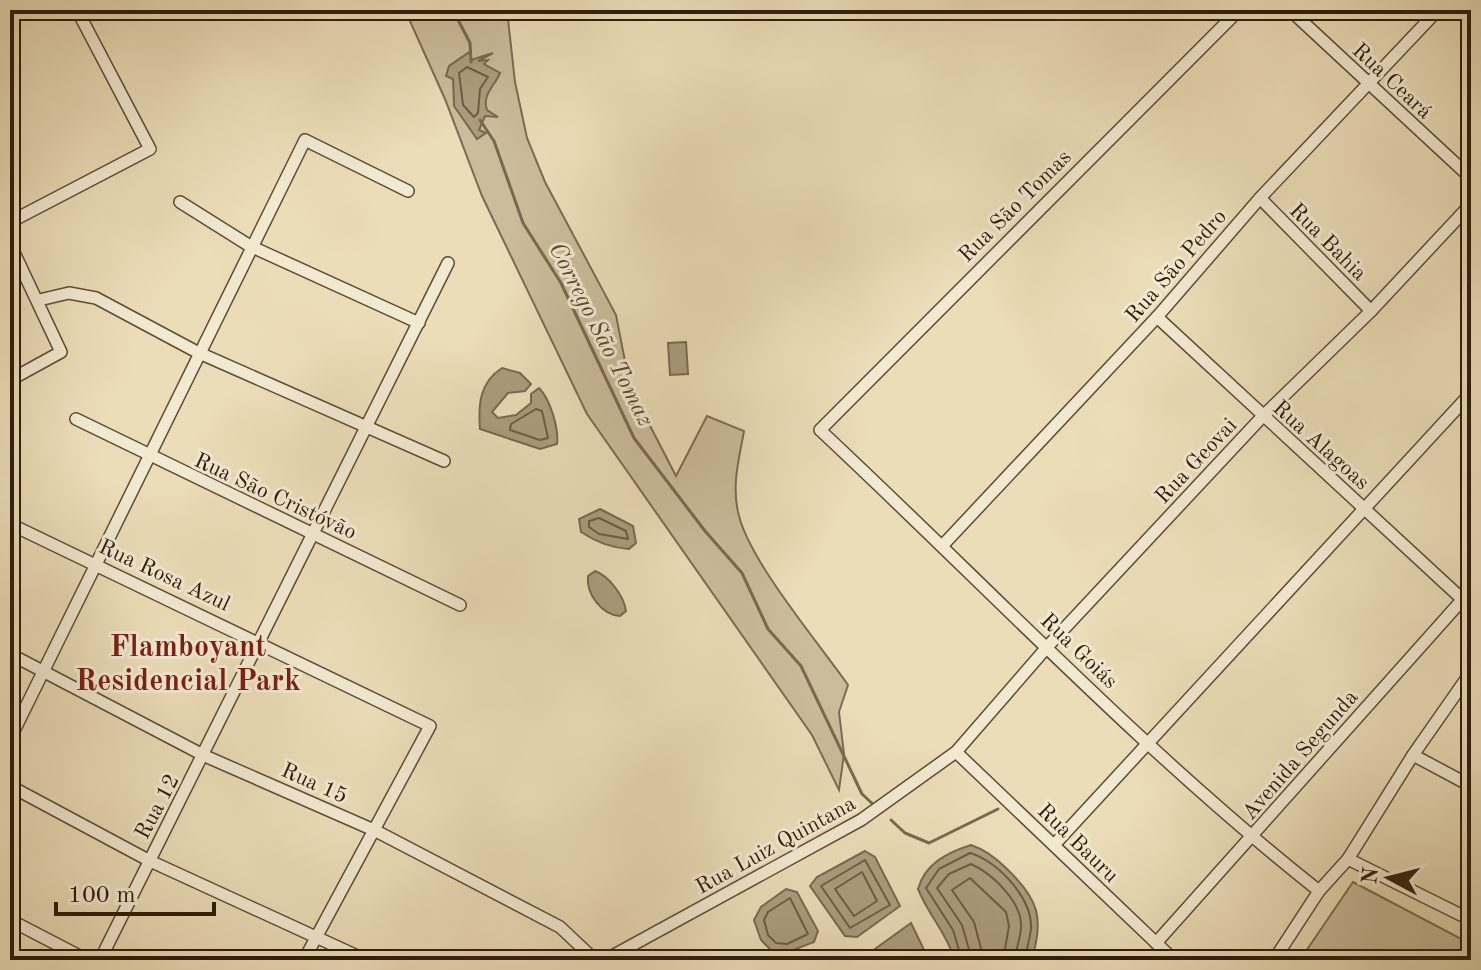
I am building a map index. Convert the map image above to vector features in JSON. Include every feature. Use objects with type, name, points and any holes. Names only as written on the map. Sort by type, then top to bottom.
[{"type":"street","name":"Rua São Tomas","points":[[820,430],[1239,10]]},
{"type":"street","name":"Rua Ceará","points":[[1290,10],[1471,178]]},
{"type":"street","name":"Rua São Pedro","points":[[943,545],[1157,317],[1260,198],[1438,10]]},
{"type":"street","points":[[10,222],[150,149],[79,11]]},
{"type":"street","points":[[10,739],[197,352],[305,140],[408,191]]},
{"type":"street","name":"Rua Bahia","points":[[1260,198],[1371,311]]},
{"type":"street","points":[[180,202],[250,246],[419,323]]},
{"type":"street","name":"Rua Geovai","points":[[956,752],[1048,646],[1262,417],[1371,311],[1471,204]]},
{"type":"street","points":[[10,244],[61,352],[10,380]]},
{"type":"street","name":"Rua 12","points":[[100,960],[205,756],[448,263]]},
{"type":"street","points":[[39,300],[69,293],[96,298],[197,352],[444,461]]},
{"type":"street","name":"Rua Alagoas","points":[[1157,317],[1362,507],[1466,594]]},
{"type":"street","points":[[1054,845],[1146,741],[1471,393]]},
{"type":"street","name":"Rua São Cristóvão","points":[[76,419],[148,457],[460,605]]},
{"type":"street","name":"Rua Goiás","points":[[820,430],[1146,741],[1252,838],[1319,891]]},
{"type":"street","name":"Rua Rosa Azul","points":[[10,524],[260,641],[430,726],[376,831]]},
{"type":"street","name":"Avenida Segunda","points":[[1156,943],[1466,594]]},
{"type":"street","name":"Rua 15","points":[[10,654],[205,756],[376,831],[560,927],[595,960]]},
{"type":"street","points":[[1274,960],[1319,891],[1348,859],[1413,755],[1471,672]]},
{"type":"street","name":"Rua Bauru","points":[[956,752],[1174,960]]},
{"type":"street","name":"Rua Luiz Quintana","points":[[605,960],[861,820],[956,752]]},
{"type":"street","points":[[1413,755],[1471,786]]},
{"type":"street","points":[[10,786],[150,861],[366,960]]},
{"type":"street","points":[[304,960],[376,831]]},
{"type":"street","points":[[1348,859],[1471,920]]},
{"type":"street","points":[[10,920],[87,960]]},
{"type":"shaded area","points":[[405,10],[507,10],[515,82],[527,138],[545,182],[616,315],[630,387],[676,476],[707,416],[744,431],[736,494],[746,535],[771,579],[848,685],[839,712],[844,754],[839,790],[812,735],[587,414],[482,196],[445,99]]},
{"type":"shaded area","points":[[1353,882],[1471,944],[1471,960],[1300,960]]},
{"type":"water","points":[[471,51],[471,60],[493,53],[478,61],[488,60],[484,64],[500,73],[486,99],[487,110],[498,117],[485,116],[479,130],[486,133],[477,139],[454,106],[453,79],[446,76],[449,66]]},
{"type":"water","points":[[686,342],[688,374],[670,375],[668,343]]},
{"type":"water","points":[[502,368],[520,373],[531,384],[525,391],[508,393],[492,412],[498,418],[516,415],[531,403],[531,394],[539,388],[553,414],[557,444],[540,449],[480,429],[482,394],[489,380]]},
{"type":"water","points":[[600,509],[633,526],[636,543],[629,549],[616,547],[598,542],[581,532],[579,519]]},
{"type":"water","points":[[595,571],[619,593],[626,611],[620,616],[601,608],[592,596],[588,576]]},
{"type":"water","points":[[971,845],[999,861],[1018,880],[1032,901],[1038,921],[1032,960],[955,960],[947,940],[922,899],[918,889],[931,866]]},
{"type":"water","points":[[865,851],[875,857],[900,906],[857,937],[845,936],[810,886],[817,877]]},
{"type":"water","points":[[786,889],[797,892],[818,931],[814,942],[788,952],[772,951],[761,940],[754,920],[761,907]]},
{"type":"water","points":[[911,923],[929,960],[860,959],[861,959]]},
{"type":"waterway","name":"Corrego São Tomaz","points":[[453,10],[470,43],[471,62]]},
{"type":"waterway","name":"Corrego São Tomaz","points":[[480,120],[494,141],[523,223],[561,283],[634,438],[705,531],[742,573],[768,629],[801,666],[862,794],[876,807]]},
{"type":"waterway","name":"Corrego São Tomaz","points":[[891,820],[905,833],[929,843],[998,809]]},
{"type":"district","name":"Flamboyant Residencial Park","points":[[188,663]]}]
